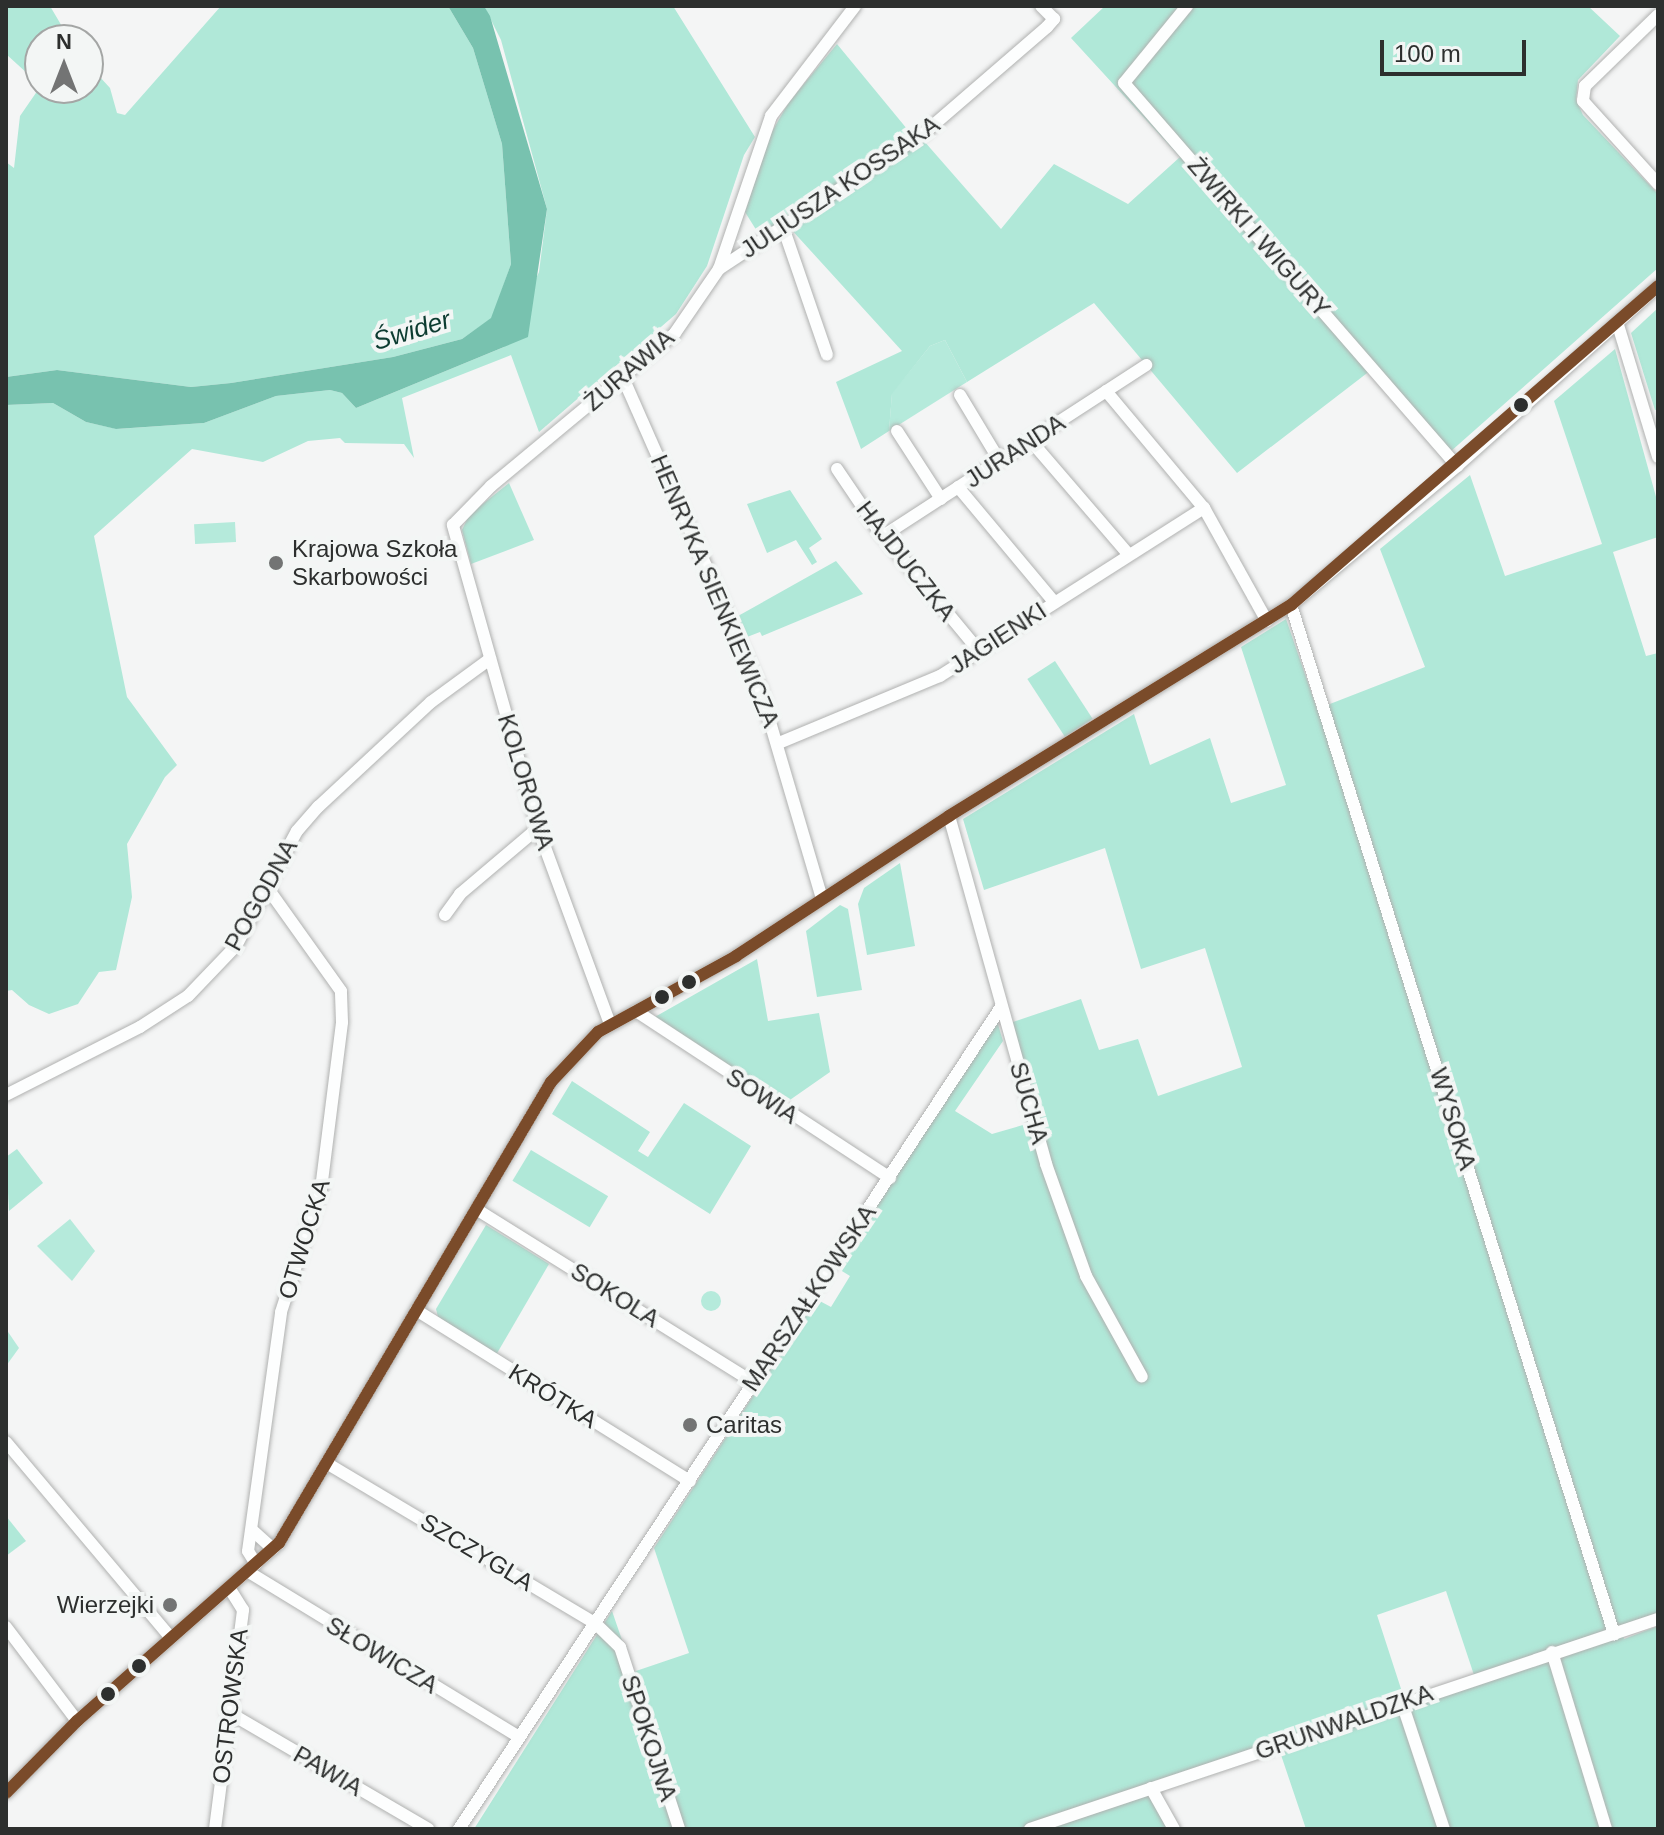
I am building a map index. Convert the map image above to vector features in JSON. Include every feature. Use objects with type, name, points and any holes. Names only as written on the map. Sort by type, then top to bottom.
[{"type":"street","name":"ŻURAWIA","points":[[454,535],[453,525],[466,508],[624,380],[675,333],[719,269],[771,116],[855,6]]},
{"type":"street","name":"JULIUSZA KOSSAKA","points":[[719,269],[934,124],[1047,27],[1054,19],[1041,6]]},
{"type":"street","name":"ŻWIRKI I WIGURY","points":[[1187,6],[1124,83],[1457,466]]},
{"type":"street","points":[[1658,15],[1585,86],[1583,101],[1658,184]]},
{"type":"street","points":[[735,226],[755,245]]},
{"type":"street","points":[[783,227],[827,355]]},
{"type":"street","points":[[6,1793],[77,1721],[273,1549],[328,1464],[551,1082],[610,1024],[736,956],[949,816],[1291,605],[1457,466],[1658,286]]},
{"type":"street","points":[[1618,325],[1658,457]]},
{"type":"street","name":"JURANDA","points":[[883,536],[1146,365]]},
{"type":"street","name":"HENRYKA SIENKIEWICZA","points":[[624,380],[714,579],[779,743],[822,899]]},
{"type":"street","points":[[1106,391],[1204,508],[1267,621]]},
{"type":"street","points":[[960,395],[999,460]]},
{"type":"street","points":[[897,431],[941,499]]},
{"type":"street","points":[[1031,441],[1129,555]]},
{"type":"street","name":"HAJDUCZKA","points":[[837,469],[883,536],[979,651]]},
{"type":"street","points":[[958,487],[1054,602]]},
{"type":"street","name":"JAGIENKI","points":[[779,743],[940,676],[1204,508]]},
{"type":"street","name":"KOLOROWA","points":[[454,535],[538,828],[610,1024]]},
{"type":"street","name":"WYSOKA","points":[[1291,605],[1614,1634]]},
{"type":"street","name":"POGODNA","points":[[6,1095],[140,1027],[188,996],[236,946],[297,831],[318,807],[431,702],[490,659]]},
{"type":"street","name":"SUCHA","points":[[949,816],[1046,1164],[1086,1276],[1142,1377]]},
{"type":"street","points":[[445,915],[460,894],[538,828]]},
{"type":"street","name":"OTWOCKA","points":[[251,1568],[248,1551],[281,1312],[326,1166],[342,1022],[341,991],[266,886]]},
{"type":"street","name":"MARSZAŁKOWSKA","points":[[459,1829],[1001,1007]]},
{"type":"street","name":"SOWIA","points":[[636,1011],[890,1178]]},
{"type":"street","name":"SOKOLA","points":[[476,1209],[753,1382]]},
{"type":"street","name":"KRÓTKA","points":[[416,1310],[690,1481]]},
{"type":"street","points":[[6,1442],[171,1638]]},
{"type":"street","name":"SZCZYGLA","points":[[328,1464],[595,1623],[620,1647]]},
{"type":"street","points":[[252,1530],[273,1549]]},
{"type":"street","name":"SŁOWICZA","points":[[251,1568],[519,1737]]},
{"type":"street","name":"OSTROWSKA","points":[[215,1829],[243,1610],[229,1588]]},
{"type":"street","name":"GRUNWALDZKA","points":[[1030,1829],[1658,1619]]},
{"type":"street","points":[[6,1627],[77,1721]]},
{"type":"street","name":"SPOKOJNA","points":[[620,1647],[679,1829]]},
{"type":"street","points":[[1552,1652],[1606,1829]]},
{"type":"street","points":[[1402,1703],[1444,1829]]},
{"type":"street","name":"PAWIA","points":[[228,1712],[428,1829]]},
{"type":"street","points":[[1151,1788],[1174,1829]]},
{"type":"shaded area","points":[[6,6],[50,6],[61,24],[24,24],[24,70],[6,54]]},
{"type":"shaded area","points":[[221,6],[448,6],[473,48],[502,144],[511,264],[492,318],[462,339],[393,357],[231,383],[191,387],[57,370],[6,377],[6,162],[14,168],[20,116],[28,104],[104,104],[104,81],[110,88],[117,113],[125,115]]},
{"type":"shaded area","points":[[448,6],[484,6],[490,16],[547,209],[528,337],[356,408],[342,393],[330,390],[276,396],[204,423],[116,429],[86,422],[53,403],[6,405],[6,377],[57,370],[191,387],[231,383],[393,357],[462,339],[491,318],[511,264],[502,144],[473,48]]},
{"type":"shaded area","points":[[484,6],[673,6],[755,137],[744,155],[707,266],[676,314],[539,432],[511,355],[402,398],[414,458],[404,444],[345,443],[340,438],[308,441],[263,462],[192,449],[94,536],[127,697],[177,765],[165,777],[127,844],[132,897],[116,970],[99,972],[78,1004],[49,1014],[29,1005],[12,990],[6,991],[6,405],[53,403],[86,422],[117,429],[204,423],[276,396],[330,390],[342,393],[356,408],[504,347],[539,272],[547,209],[501,40]]},
{"type":"shaded area","points":[[1105,6],[1588,6],[1620,36],[1578,80],[1576,100],[1583,115],[1658,194],[1658,268],[1450,452],[1375,367],[1237,473],[1094,303],[967,382],[945,340],[930,346],[892,394],[889,431],[861,449],[836,382],[902,351],[789,227],[924,141],[1001,229],[1054,164],[1128,204],[1180,157],[1071,38]]},
{"type":"shaded area","points":[[837,44],[912,135],[760,236],[745,212],[770,135],[789,102]]},
{"type":"shaded area","points":[[1658,308],[1658,409],[1655,410],[1631,333]]},
{"type":"shaded area","points":[[945,340],[967,382],[889,431],[892,393],[930,346]]},
{"type":"shaded area","points":[[1615,349],[1658,504],[1658,537],[1613,552],[1646,656],[1658,653],[1658,1615],[1621,1629],[1624,1639],[1658,1626],[1658,1829],[1306,1829],[1280,1752],[1158,1792],[1181,1829],[474,1829],[612,1611],[633,1672],[689,1653],[654,1548],[816,1299],[831,1307],[850,1276],[837,1268],[997,1021],[1003,1041],[955,1111],[992,1134],[1040,1120],[1010,1023],[1081,999],[1099,1050],[1138,1039],[1158,1096],[1242,1067],[1205,948],[1141,969],[1105,848],[984,890],[963,819],[1134,714],[1150,765],[1210,738],[1231,803],[1286,785],[1241,647],[1286,619],[1317,709],[1425,667],[1380,549],[1470,475],[1505,576],[1602,544],[1554,401]],"holes":[[[1446,1591],[1474,1675],[1404,1698],[1377,1615]]]},
{"type":"shaded area","points":[[509,483],[534,540],[471,564],[462,530],[469,515]]},
{"type":"shaded area","points":[[790,490],[822,539],[809,548],[817,562],[812,565],[796,540],[767,553],[747,504]]},
{"type":"shaded area","points":[[235,522],[236,542],[195,544],[194,524]]},
{"type":"shaded area","points":[[836,561],[863,594],[762,636],[760,632],[747,637],[738,616]]},
{"type":"shaded area","points":[[1055,661],[1093,719],[1065,737],[1027,679]]},
{"type":"shaded area","points":[[900,863],[915,946],[867,955],[858,904],[864,888]]},
{"type":"shaded area","points":[[840,905],[848,909],[862,990],[817,997],[806,931]]},
{"type":"shaded area","points":[[757,959],[768,1021],[819,1013],[830,1072],[787,1102],[653,1018]]},
{"type":"shaded area","points":[[572,1081],[650,1132],[638,1151],[648,1157],[684,1103],[751,1146],[710,1214],[552,1114]]},
{"type":"shaded area","points":[[17,1149],[43,1183],[9,1211],[6,1157]]},
{"type":"shaded area","points":[[531,1150],[608,1196],[590,1227],[512,1181]]},
{"type":"shaded area","points":[[70,1219],[95,1251],[72,1281],[37,1246]]},
{"type":"shaded area","points":[[486,1225],[549,1264],[496,1355],[439,1321],[436,1309]]},
{"type":"shaded area","points":[[711,1291],[718,1294],[721,1301],[718,1308],[711,1311],[704,1308],[701,1301],[704,1294]]},
{"type":"shaded area","points":[[6,1329],[19,1348],[6,1366]]},
{"type":"shaded area","points":[[6,1516],[26,1541],[6,1556]]},
{"type":"transit line","points":[[6,1793],[77,1721],[279,1543],[551,1082],[598,1032],[736,956],[949,816],[1291,605],[1658,286]]},
{"type":"place","name":"Krajowa Szkoła Skarbowości","points":[[276,563]]},
{"type":"place","name":"Caritas","points":[[690,1425]]},
{"type":"place","name":"Wierzejki","points":[[170,1605]]},
{"type":"water label","name":"Świder","points":[[412,331]]}]
